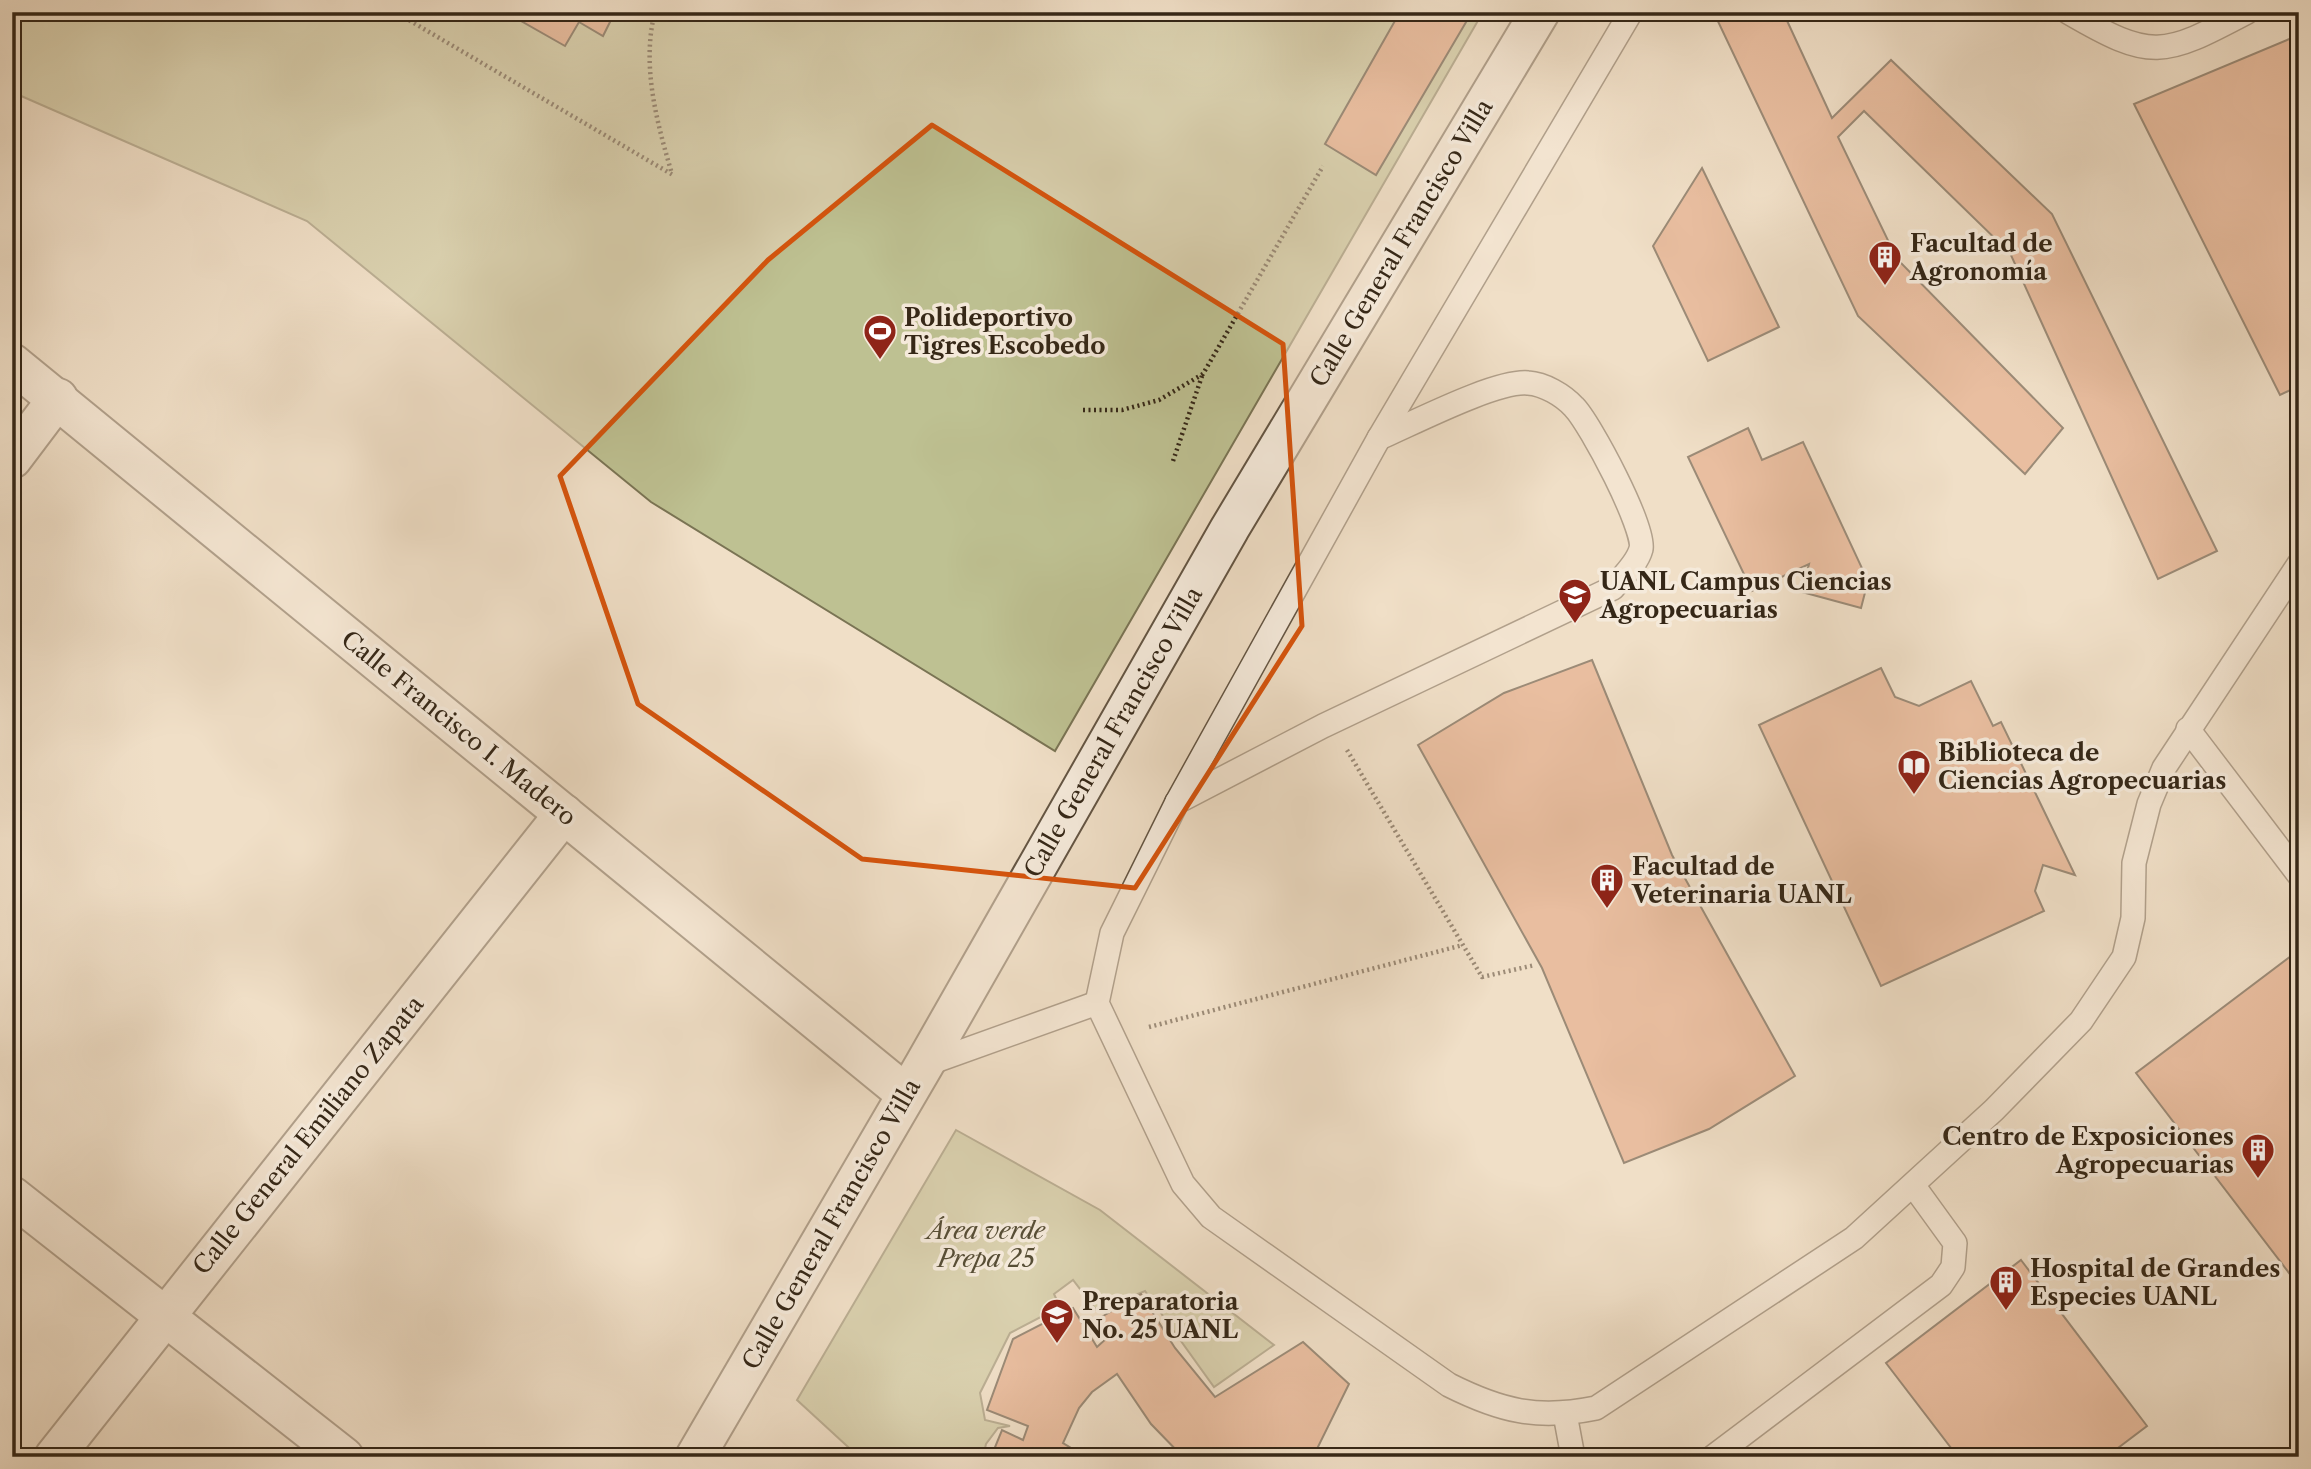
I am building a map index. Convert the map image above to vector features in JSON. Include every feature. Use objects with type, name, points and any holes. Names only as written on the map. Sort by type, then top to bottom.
[{"type":"street","name":"Calle General Francisco Villa","points":[[695,1457],[1230,528],[1540,12]]},
{"type":"street","name":"Calle Francisco I. Madero","points":[[12,363],[564,814],[915,1079]]},
{"type":"street","points":[[12,459],[58,398]]},
{"type":"street","name":"Calle General Emiliano Zapata","points":[[54,1457],[564,814]]},
{"type":"street","points":[[12,1196],[344,1457]]},
{"type":"lane","points":[[1631,12],[1379,438],[1177,802],[1112,933],[1097,1003],[1183,1184],[1211,1217],[1449,1384],[1488,1404],[1530,1413],[1565,1415],[1596,1408],[1854,1238],[1994,1110],[2081,1021],[2124,957],[2133,918],[2134,863],[2149,804],[2164,768],[2299,564]]},
{"type":"lane","points":[[2068,12],[2117,41],[2143,48],[2174,46],[2247,12]]},
{"type":"lane","points":[[1177,802],[1323,726],[1613,588],[1629,570],[1641,549],[1641,532],[1607,460],[1576,408],[1549,390],[1532,383],[1502,386],[1379,438]]},
{"type":"lane","points":[[2188,729],[2299,875]]},
{"type":"lane","points":[[915,1079],[1097,1003]]},
{"type":"lane","points":[[1713,1457],[1941,1285],[1952,1267],[1955,1243],[1913,1185]]},
{"type":"lane","points":[[1565,1415],[1573,1457]]},
{"type":"path","points":[[395,12],[673,175],[652,90],[650,33],[655,12]]},
{"type":"path","points":[[1173,461],[1203,374],[1324,166]]},
{"type":"path","points":[[1083,410],[1122,410],[1159,400],[1203,374]]},
{"type":"path","points":[[1346,749],[1482,977],[1535,965]]},
{"type":"path","points":[[1150,1027],[1464,945]]},
{"type":"highlighted area","points":[[932,125],[1283,344],[1302,626],[1135,888],[862,859],[638,704],[560,476],[768,260]]},
{"type":"green space","name":"Polideportivo Tigres Escobedo","points":[[12,12],[1483,12],[1055,751],[651,502],[307,221],[12,92]]},
{"type":"green space","name":"Área verde Prepa 25","points":[[956,1130],[1100,1210],[1274,1345],[1214,1387],[1145,1291],[1097,1311],[1073,1280],[1054,1294],[1060,1307],[1010,1333],[980,1393],[985,1420],[1010,1426],[998,1428],[986,1444],[983,1457],[859,1457],[797,1400]]},
{"type":"building","points":[[505,12],[615,12],[603,36],[579,22],[565,46]]},
{"type":"building","points":[[1400,12],[1472,12],[1376,175],[1325,144]]},
{"type":"building","name":"Facultad de Agronomía","points":[[1783,12],[1832,118],[1891,60],[2052,214],[2217,551],[2158,579],[2010,253],[1864,111],[1838,137],[1897,259],[2063,428],[2025,474],[1858,316],[1714,13]]},
{"type":"building","points":[[2299,35],[2299,386],[2280,395],[2134,104]]},
{"type":"building","points":[[1702,168],[1779,327],[1708,361],[1653,246]]},
{"type":"building","points":[[1748,428],[1762,460],[1803,442],[1868,581],[1861,608],[1802,592],[1809,564],[1752,591],[1688,457]]},
{"type":"building","name":"Facultad de Veterinaria UANL","points":[[1592,660],[1672,855],[1795,1076],[1709,1129],[1624,1163],[1542,968],[1418,745],[1504,693]]},
{"type":"building","name":"Biblioteca de Ciencias Agropecuarias","points":[[1881,668],[1895,697],[1919,706],[1971,681],[1993,726],[2001,722],[2075,875],[2043,865],[2035,891],[2044,911],[1881,986],[1759,725]]},
{"type":"building","name":"Centro de Exposiciones Agropecuarias","points":[[2299,950],[2299,1286],[2136,1073]]},
{"type":"building","name":"Hospital de Grandes Especies UANL","points":[[2021,1260],[2147,1426],[2106,1457],[1958,1457],[1886,1363]]},
{"type":"building","points":[[1141,1294],[1175,1348],[1215,1397],[1303,1342],[1349,1384],[1313,1457],[1183,1457],[1151,1424],[1117,1374],[1092,1392],[1079,1408],[1063,1443],[1086,1457],[991,1457],[1002,1430],[1023,1440],[1028,1426],[987,1410],[1013,1339],[1073,1308],[1097,1347],[1108,1337],[1098,1319]]},
{"type":"place","name":"Facultad de Agronomía","points":[[1885,287]]},
{"type":"place","name":"Polideportivo Tigres Escobedo","points":[[880,361]]},
{"type":"place","name":"UANL Campus Ciencias Agropecuarias","points":[[1575,625]]},
{"type":"place","name":"Biblioteca de Ciencias Agropecuarias","points":[[1914,796]]},
{"type":"place","name":"Facultad de Veterinaria UANL","points":[[1607,910]]},
{"type":"place","name":"Centro de Exposiciones Agropecuarias","points":[[2258,1180]]},
{"type":"place","name":"Hospital de Grandes Especies UANL","points":[[2006,1312]]},
{"type":"place","name":"Preparatoria No. 25 UANL","points":[[1057,1345]]}]
